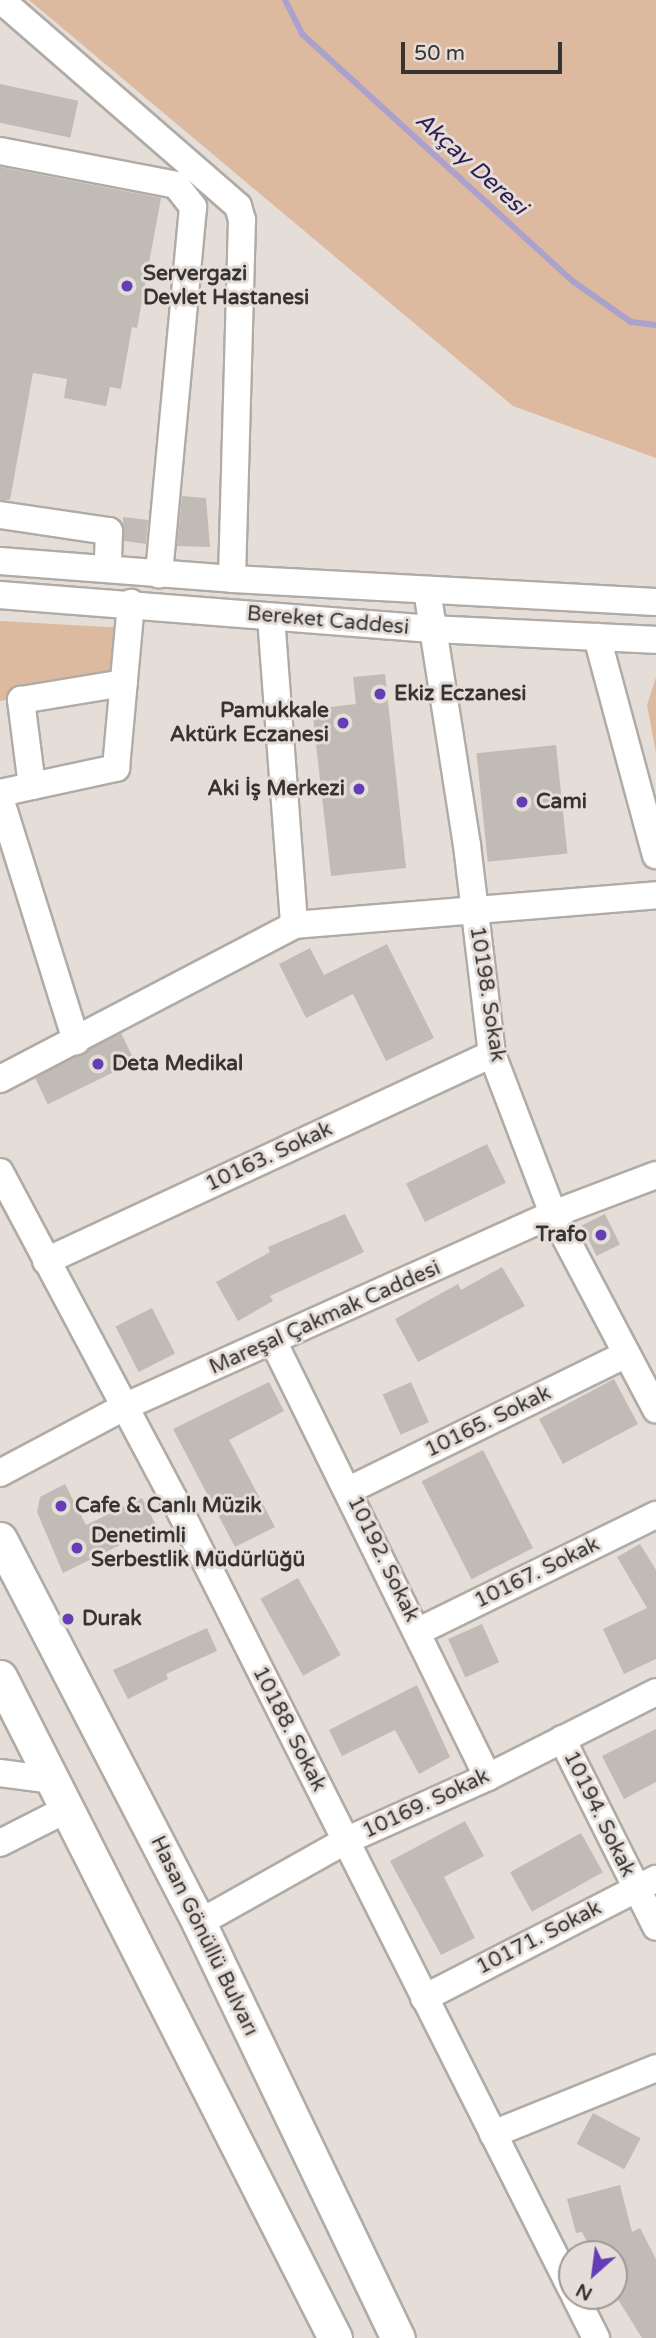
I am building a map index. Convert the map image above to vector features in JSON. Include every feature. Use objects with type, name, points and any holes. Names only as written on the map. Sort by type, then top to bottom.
[{"type":"main road","name":"Hasan Gönüllü Bulvarı","points":[[0,1539],[199,1923],[398,2338]]},
{"type":"main road","points":[[0,1677],[335,2338]]},
{"type":"street","points":[[1,0],[238,206],[242,220],[232,579]]},
{"type":"street","points":[[0,151],[176,184],[193,207],[159,574]]},
{"type":"street","points":[[0,514],[109,531],[108,569]]},
{"type":"street","name":"Bereket Caddesi","points":[[0,561],[232,579],[656,602]]},
{"type":"street","name":"10198. Sokak","points":[[427,590],[474,910],[492,1054],[553,1214],[656,1409]]},
{"type":"street","name":"Bereket Caddesi","points":[[0,595],[131,603],[432,629],[656,640]]},
{"type":"street","points":[[76,1041],[0,795],[116,768],[131,603]]},
{"type":"street","points":[[271,617],[294,925]]},
{"type":"street","points":[[597,638],[656,855]]},
{"type":"street","points":[[32,786],[21,700],[124,683]]},
{"type":"street","points":[[0,1079],[294,925],[656,895]]},
{"type":"street","name":"10163. Sokak","points":[[46,1261],[492,1054]]},
{"type":"street","name":"10188. Sokak","points":[[0,1172],[126,1406],[558,2262]]},
{"type":"street","name":"Mareşal Çakmak Caddesi","points":[[0,1473],[126,1406],[274,1343],[553,1214],[656,1175]]},
{"type":"street","name":"10192. Sokak","points":[[274,1343],[419,1631],[488,1777]]},
{"type":"street","name":"10165. Sokak","points":[[349,1490],[627,1354]]},
{"type":"street","name":"10167. Sokak","points":[[419,1631],[656,1515]]},
{"type":"street","name":"10169. Sokak","points":[[199,1923],[345,1841],[488,1777],[656,1692]]},
{"type":"street","name":"10194. Sokak","points":[[562,1738],[646,1884],[656,1927]]},
{"type":"street","points":[[0,1773],[52,1780]]},
{"type":"street","points":[[0,1843],[67,1810]]},
{"type":"street","name":"10171. Sokak","points":[[424,1998],[646,1884]]},
{"type":"street","points":[[493,2134],[656,2068]]},
{"type":"street","points":[[582,2310],[596,2338]]},
{"type":"shaded area","points":[[29,0],[656,0],[656,458],[513,406]]},
{"type":"shaded area","points":[[0,621],[124,628],[117,678],[0,701]]},
{"type":"shaded area","points":[[656,677],[656,753],[647,705]]},
{"type":"building","points":[[0,84],[78,101],[70,138],[0,123]]},
{"type":"building","points":[[0,167],[161,198],[137,328],[132,327],[121,389],[110,387],[106,406],[64,398],[67,379],[33,373],[10,500],[0,500]]},
{"type":"building","points":[[182,496],[206,498],[210,547],[177,546]]},
{"type":"building","points":[[123,517],[148,520],[146,544],[124,541]]},
{"type":"building","name":"Aki İş Merkezi","points":[[385,674],[406,868],[331,876],[312,709],[356,704],[353,677]]},
{"type":"building","name":"Cami","points":[[556,745],[567,853],[488,862],[476,753]]},
{"type":"building","points":[[387,944],[434,1038],[386,1061],[353,994],[306,1018],[279,964],[310,948],[324,975]]},
{"type":"building","points":[[121,1033],[135,1062],[48,1104],[34,1076]]},
{"type":"building","points":[[487,1144],[506,1183],[425,1222],[406,1183]]},
{"type":"building","points":[[345,1214],[364,1252],[270,1296],[273,1301],[238,1321],[216,1282],[270,1252],[268,1247]]},
{"type":"building","name":"Trafo","points":[[605,1214],[620,1245],[597,1256],[582,1225]]},
{"type":"building","points":[[502,1267],[525,1306],[418,1362],[395,1319],[458,1284],[461,1290]]},
{"type":"building","points":[[152,1308],[175,1353],[139,1372],[115,1327]]},
{"type":"building","points":[[614,1379],[638,1424],[563,1464],[539,1419]]},
{"type":"building","points":[[269,1382],[284,1411],[229,1440],[275,1527],[235,1547],[173,1429]]},
{"type":"building","points":[[411,1382],[429,1422],[401,1435],[383,1395]]},
{"type":"building","points":[[483,1450],[533,1548],[471,1579],[422,1481]]},
{"type":"building","points":[[65,1484],[86,1525],[142,1498],[157,1527],[63,1573],[37,1512],[40,1497]]},
{"type":"building","points":[[640,1544],[656,1570],[656,1659],[624,1674],[603,1629],[647,1608],[617,1557]]},
{"type":"building","points":[[298,1578],[341,1655],[303,1676],[260,1599]]},
{"type":"building","points":[[482,1624],[499,1662],[465,1677],[448,1639]]},
{"type":"building","points":[[207,1628],[217,1651],[166,1674],[168,1679],[128,1699],[113,1670]]},
{"type":"building","points":[[417,1685],[450,1757],[419,1774],[395,1730],[342,1756],[329,1730]]},
{"type":"building","points":[[656,1729],[656,1782],[624,1799],[602,1756]]},
{"type":"building","points":[[465,1821],[484,1856],[444,1877],[475,1938],[441,1955],[390,1861]]},
{"type":"building","points":[[581,1833],[603,1872],[532,1912],[510,1872]]},
{"type":"building","points":[[593,2113],[641,2138],[624,2169],[577,2144]]},
{"type":"building","points":[[620,2185],[632,2232],[640,2228],[656,2259],[656,2338],[642,2338],[625,2310],[628,2310],[628,2240],[586,2240],[582,2232],[576,2233],[567,2199]]},
{"type":"waterway","name":"Akçay Deresi","points":[[285,0],[302,34],[574,282],[631,322],[656,325]]},
{"type":"place","name":"Servergazi Devlet Hastanesi","points":[[127,286]]},
{"type":"place","name":"Ekiz Eczanesi","points":[[380,694]]},
{"type":"place","name":"Pamukkale Aktürk Eczanesi","points":[[343,723]]},
{"type":"place","name":"Aki İş Merkezi","points":[[359,789]]},
{"type":"place","name":"Cami","points":[[522,802]]},
{"type":"place","name":"Deta Medikal","points":[[98,1064]]},
{"type":"place","name":"Trafo","points":[[601,1235]]},
{"type":"place","name":"Cafe & Canlı Müzik","points":[[61,1506]]},
{"type":"place","name":"Denetimli Serbestlik Müdürlüğü","points":[[77,1548]]},
{"type":"place","name":"Durak","points":[[68,1619]]}]
